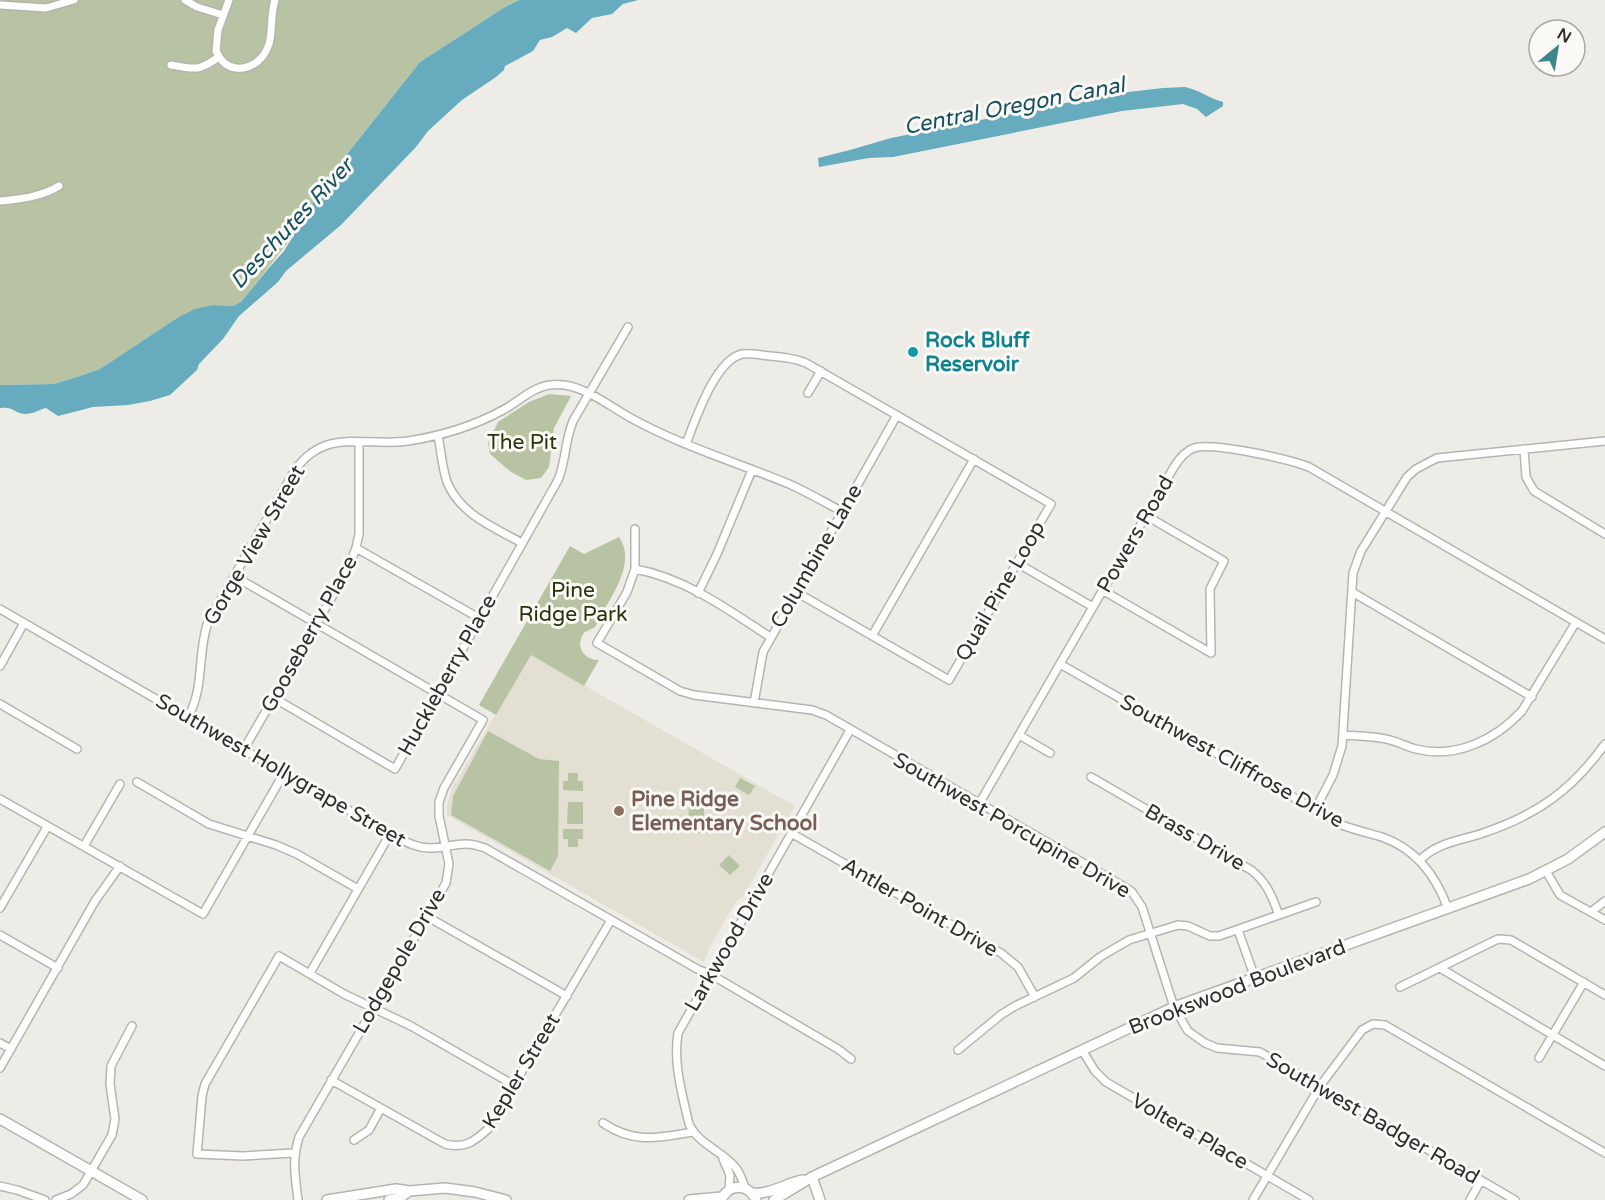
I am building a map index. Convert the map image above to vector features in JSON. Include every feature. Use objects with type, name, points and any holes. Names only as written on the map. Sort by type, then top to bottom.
[{"type":"main road","name":"Brookswood Boulevard","points":[[729,1189],[736,1187],[752,1194],[767,1192],[809,1178],[1174,1007],[1509,888],[1546,871],[1586,848],[1605,832]]},
{"type":"main road","points":[[0,1119],[142,1200]]},
{"type":"main road","name":"Brookswood Boulevard","points":[[774,1200],[795,1189],[809,1178]]},
{"type":"main road","points":[[809,1178],[820,1200]]},
{"type":"main road","points":[[327,1200],[396,1189],[409,1191],[445,1188],[475,1192],[506,1200]]},
{"type":"main road","points":[[689,1200],[722,1198],[729,1189]]},
{"type":"main road","points":[[388,1200],[400,1198],[409,1191]]},
{"type":"street","points":[[0,5],[46,8],[74,0]]},
{"type":"street","points":[[185,0],[197,7],[223,15]]},
{"type":"street","points":[[229,0],[216,44],[219,57],[232,68],[242,69],[256,63],[264,56],[271,39],[275,0]]},
{"type":"street","points":[[171,65],[197,69],[205,67],[219,57]]},
{"type":"street","points":[[0,201],[50,192],[58,186]]},
{"type":"street","name":"Huckleberry Place","points":[[274,698],[395,769],[558,480],[565,459],[569,432],[628,327]]},
{"type":"street","name":"Quail Pine Loop","points":[[686,444],[705,397],[720,371],[734,357],[754,354],[795,359],[821,371],[1051,504],[949,680],[796,592]]},
{"type":"street","points":[[808,393],[821,371]]},
{"type":"street","name":"Gorge View Street","points":[[188,717],[197,696],[202,639],[208,622],[302,461],[317,448],[326,444],[345,441],[381,443],[407,441],[438,435],[474,424],[502,411],[532,391],[549,385],[568,385],[589,394],[652,430],[791,485],[842,511]]},
{"type":"street","name":"Columbine Lane","points":[[754,703],[760,662],[770,638],[897,415]]},
{"type":"street","points":[[438,435],[446,480],[461,505],[472,515],[522,543]]},
{"type":"street","points":[[1315,810],[1334,775],[1343,735],[1353,573],[1357,561],[1385,510],[1407,477],[1426,463],[1443,457],[1605,441]]},
{"type":"street","name":"Gooseberry Place","points":[[244,749],[348,569],[356,548],[359,534],[359,442]]},
{"type":"street","name":"Powers Road","points":[[979,804],[1145,515],[1181,457],[1197,447],[1293,461],[1326,475],[1605,639]]},
{"type":"street","points":[[1524,449],[1526,477],[1534,491],[1605,534]]},
{"type":"street","points":[[872,636],[974,459]]},
{"type":"street","points":[[698,593],[752,470]]},
{"type":"street","points":[[1102,590],[1211,653],[1210,589],[1224,561],[1145,515]]},
{"type":"street","points":[[635,530],[636,569],[661,574],[698,593],[770,638]]},
{"type":"street","points":[[356,548],[479,618]]},
{"type":"street","points":[[1017,563],[1093,606]]},
{"type":"street","name":"Southwest Porcupine Drive","points":[[636,569],[627,592],[597,643],[680,691],[694,695],[812,710],[826,715],[1132,892],[1142,907],[1174,1007]]},
{"type":"street","points":[[234,576],[437,693]]},
{"type":"street","points":[[1352,592],[1532,697]]},
{"type":"street","name":"Southwest Hollygrape Street","points":[[0,609],[390,834],[422,848],[463,843],[485,848],[699,970],[710,974],[838,1049],[850,1059]]},
{"type":"street","points":[[1343,735],[1379,737],[1430,752],[1460,750],[1475,744],[1499,732],[1516,717],[1532,697],[1576,622]]},
{"type":"street","points":[[0,666],[24,624]]},
{"type":"street","name":"Southwest Cliffrose Drive","points":[[1060,664],[1342,825],[1395,843],[1407,850],[1437,881],[1448,909]]},
{"type":"street","name":"Lodgepole Drive","points":[[298,1200],[293,1153],[306,1120],[446,883],[449,864],[439,816],[439,802],[444,788],[483,720],[437,693]]},
{"type":"street","points":[[0,704],[77,748]]},
{"type":"street","name":"Larkwood Drive","points":[[692,1132],[676,1065],[678,1033],[850,730]]},
{"type":"street","points":[[1019,735],[1050,753]]},
{"type":"street","points":[[1419,860],[1445,843],[1491,831],[1536,811],[1567,788],[1605,744]]},
{"type":"street","points":[[0,799],[203,914],[284,773]]},
{"type":"street","name":"Brass Drive","points":[[1091,777],[1251,870],[1265,882],[1279,915]]},
{"type":"street","points":[[137,782],[209,824],[297,854],[358,889]]},
{"type":"street","points":[[84,846],[120,784]]},
{"type":"street","points":[[0,908],[47,826]]},
{"type":"street","name":"Antler Point Drive","points":[[791,833],[1001,953],[1018,967],[1035,997]]},
{"type":"street","points":[[310,973],[390,834]]},
{"type":"street","points":[[0,1068],[98,896],[120,866]]},
{"type":"street","points":[[1546,871],[1560,895],[1605,921]]},
{"type":"street","points":[[1591,912],[1605,901]]},
{"type":"street","points":[[958,1050],[1002,1014],[1074,978],[1113,948],[1129,939],[1178,925],[1188,926],[1214,937],[1316,902]]},
{"type":"street","points":[[426,916],[567,996]]},
{"type":"street","name":"Kepler Street","points":[[331,1080],[445,1144],[457,1148],[477,1140],[488,1129],[611,920]]},
{"type":"street","points":[[1238,930],[1255,978]]},
{"type":"street","points":[[0,935],[57,968]]},
{"type":"street","points":[[1400,987],[1498,939],[1507,938],[1605,995]]},
{"type":"street","points":[[293,1153],[243,1156],[196,1154],[205,1084],[279,956],[344,994],[411,1026],[514,1085]]},
{"type":"street","points":[[1440,968],[1605,1066]]},
{"type":"street","points":[[1539,1058],[1584,982]]},
{"type":"street","name":"Southwest Badger Road","points":[[1174,1007],[1188,1031],[1205,1044],[1217,1048],[1260,1052],[1515,1200]]},
{"type":"street","points":[[1253,1200],[1320,1086],[1362,1030],[1372,1024],[1385,1025],[1605,1153]]},
{"type":"street","points":[[56,1200],[78,1190],[112,1134],[115,1119],[110,1084],[111,1066],[132,1026]]},
{"type":"street","points":[[0,1042],[11,1049]]},
{"type":"street","name":"Voltera Place","points":[[1082,1050],[1090,1064],[1106,1082],[1308,1200]]},
{"type":"street","points":[[354,1140],[369,1130],[381,1108]]},
{"type":"street","points":[[603,1124],[629,1137],[643,1138],[692,1132],[735,1167],[752,1194]]},
{"type":"street","points":[[722,1157],[730,1176],[729,1189]]},
{"type":"street","points":[[1470,1200],[1481,1180]]},
{"type":"street","points":[[0,1186],[45,1200]]},
{"type":"shaded area","name":"Pine Ridge Elementary School","points":[[531,655],[795,806],[742,898],[736,901],[704,962],[447,815],[447,805],[452,788]]},
{"type":"green space","points":[[0,0],[519,0],[420,62],[329,177],[300,227],[241,302],[233,306],[213,305],[177,318],[100,369],[80,376],[54,384],[0,385]]},
{"type":"green space","name":"The Pit","points":[[549,394],[571,396],[554,428],[549,467],[541,478],[526,480],[511,472],[490,454],[488,443],[498,422],[529,402]]},
{"type":"green space","name":"Pine Ridge Park","points":[[619,537],[625,555],[622,574],[596,626],[585,632],[580,643],[584,654],[599,660],[584,686],[531,655],[496,715],[479,705],[570,546],[584,554]]},
{"type":"green space","points":[[488,731],[539,759],[559,761],[558,856],[550,871],[451,815],[453,796]]},
{"type":"green space","points":[[568,773],[578,773],[578,781],[583,781],[583,791],[563,790],[563,781],[568,781]]},
{"type":"green space","points":[[740,778],[755,786],[749,795],[735,787]]},
{"type":"green space","points":[[689,801],[704,801],[704,823],[709,823],[708,833],[688,833]]},
{"type":"green space","points":[[568,802],[583,802],[583,824],[567,824]]},
{"type":"green space","points":[[563,829],[583,829],[583,839],[578,839],[578,847],[568,847],[568,839],[563,839]]},
{"type":"green space","points":[[729,855],[740,866],[730,875],[719,865]]},
{"type":"water","points":[[519,0],[638,0],[623,4],[612,14],[592,18],[576,33],[567,28],[552,37],[540,40],[533,51],[505,66],[496,77],[462,100],[428,131],[416,147],[341,225],[286,271],[278,282],[239,316],[223,339],[199,364],[197,370],[170,395],[128,405],[93,407],[58,416],[46,408],[25,414],[8,408],[0,408],[0,385],[54,384],[80,376],[100,369],[177,318],[195,309],[213,305],[233,306],[241,302],[284,251],[329,177],[420,62]]},
{"type":"water","points":[[1185,87],[1223,102],[1223,106],[1206,117],[1197,109],[1183,104],[1122,111],[893,157],[869,158],[819,167],[818,158],[891,138],[1111,94]]},
{"type":"place","name":"Rock Bluff Reservoir","points":[[913,352]]},
{"type":"place","name":"Pine Ridge Elementary School","points":[[619,811]]},
{"type":"water label","name":"Central Oregon Canal","points":[[1014,105]]},
{"type":"water label","name":"Deschutes River","points":[[291,223]]}]
